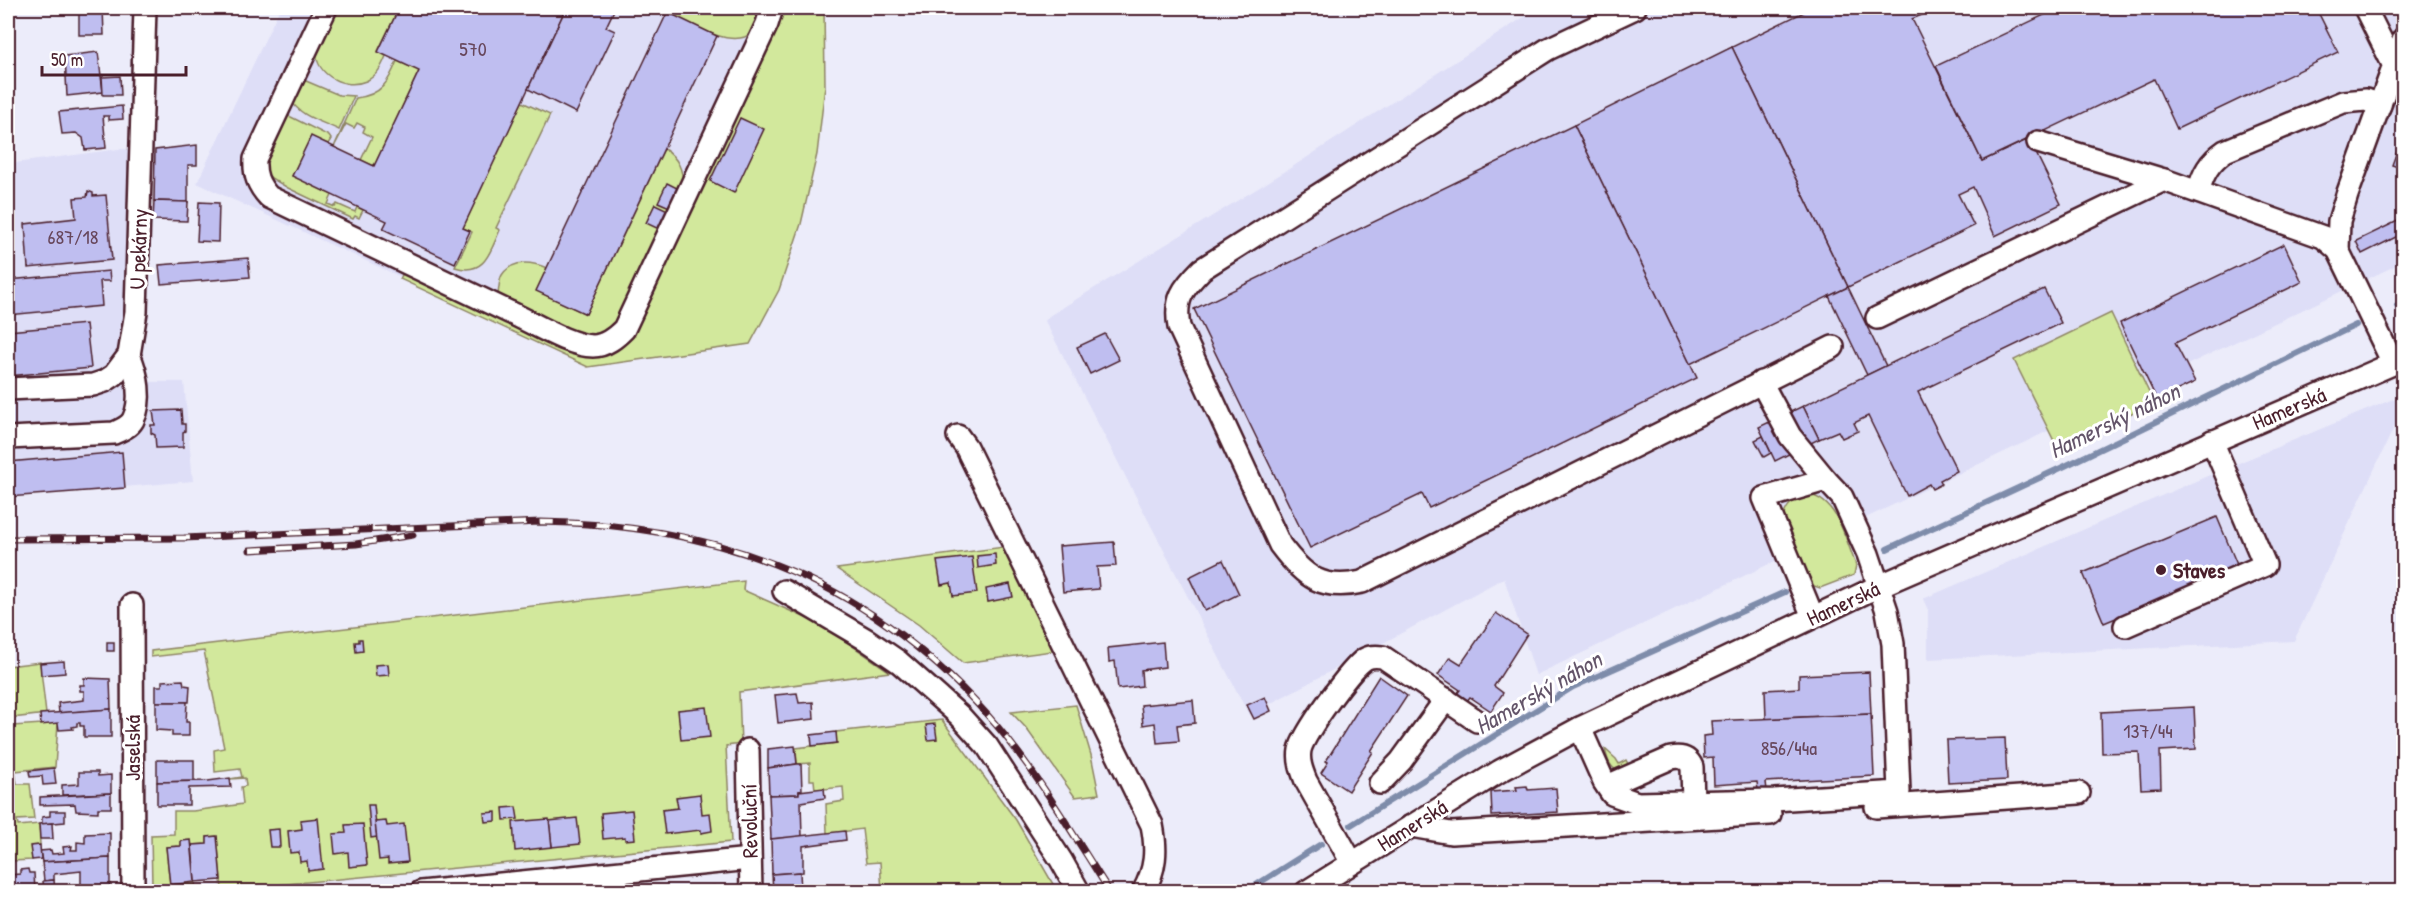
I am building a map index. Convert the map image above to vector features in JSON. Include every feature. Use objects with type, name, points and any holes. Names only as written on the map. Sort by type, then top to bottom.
[{"type":"street","name":"U pekárny","points":[[129,355],[136,312],[145,8]]},
{"type":"street","points":[[326,8],[255,159],[256,179],[262,189],[269,197],[564,337],[591,346],[600,346],[624,329],[767,24],[772,8]]},
{"type":"street","points":[[1635,8],[1548,49],[1202,269],[1182,290],[1178,303],[1179,327],[1280,545],[1304,573],[1322,582],[1342,586],[1362,582],[1833,347]]},
{"type":"street","points":[[2365,8],[2394,66]]},
{"type":"street","points":[[2338,250],[2339,221],[2403,38]]},
{"type":"street","points":[[2198,192],[2204,173],[2215,157],[2225,151],[2343,102],[2366,100],[2380,105]]},
{"type":"street","points":[[2038,141],[2164,180],[2323,237],[2338,250],[2398,361]]},
{"type":"street","points":[[1877,318],[2164,180]]},
{"type":"street","points":[[8,389],[93,385],[114,375],[129,355],[136,370],[136,410],[133,419],[127,426],[114,433],[8,438]]},
{"type":"street","name":"Hamerská","points":[[1306,891],[1500,771],[1580,728],[1879,586],[2398,361]]},
{"type":"street","points":[[1580,728],[1612,794],[1637,803],[1899,792],[1892,635],[1879,586],[1868,554],[1842,497],[1790,436],[1761,382]]},
{"type":"street","points":[[958,436],[982,479],[1152,825],[1156,857],[1149,881],[1143,891]]},
{"type":"street","points":[[2126,626],[2265,565],[2212,441]]},
{"type":"street","points":[[1813,617],[1773,544],[1760,500],[1826,480]]},
{"type":"street","points":[[784,591],[867,640],[899,662],[960,716],[987,746],[1005,772],[1079,891]]},
{"type":"street","name":"Jaselská","points":[[132,605],[133,891]]},
{"type":"street","points":[[1352,863],[1317,802],[1301,768],[1300,748],[1306,735],[1359,664],[1376,656],[1389,660],[1477,720]]},
{"type":"street","points":[[1380,783],[1401,761],[1446,699]]},
{"type":"street","name":"Revoluční","points":[[748,750],[752,891]]},
{"type":"street","points":[[1607,786],[1671,758],[1682,758],[1690,761],[1692,767],[1693,802]]},
{"type":"street","points":[[1411,826],[1451,833],[2079,793]]},
{"type":"street","points":[[420,891],[750,859]]},
{"type":"shaded area","points":[[280,8],[778,8],[625,336],[405,269],[401,277],[197,183]]},
{"type":"shaded area","points":[[1538,8],[2403,8],[2403,262],[1536,675],[1504,578],[1249,715],[1045,321],[1049,316],[1289,169]]},
{"type":"shaded area","points":[[119,149],[141,150],[138,382],[184,382],[193,481],[8,497],[8,164]]},
{"type":"shaded area","points":[[2403,395],[2403,408],[2294,641],[1928,659],[1928,610],[1923,599],[2212,474]]},
{"type":"green space","points":[[332,8],[399,8],[378,51],[386,56],[376,74],[366,81],[349,84],[341,82],[321,68],[316,52],[318,41]]},
{"type":"green space","points":[[658,8],[766,8],[752,32],[743,37],[732,38],[705,31]]},
{"type":"green space","points":[[778,8],[824,8],[825,86],[817,154],[801,224],[779,290],[750,344],[588,367],[400,279],[405,269],[607,349]]},
{"type":"green space","points":[[397,61],[419,71],[374,166],[361,160],[372,137],[363,132],[365,127],[357,123],[354,128],[346,124],[334,147],[356,98],[372,94],[383,86]]},
{"type":"green space","points":[[306,81],[339,95],[354,96],[339,130],[305,114],[295,106],[291,100],[300,82]]},
{"type":"green space","points":[[522,102],[550,115],[496,228],[500,230],[489,254],[480,265],[473,268],[455,267],[472,232],[463,228]]},
{"type":"green space","points":[[287,115],[331,139],[328,144],[311,137],[292,176],[332,195],[328,204],[335,207],[337,204],[355,212],[357,207],[363,210],[359,218],[355,216],[353,219],[288,188],[271,178],[266,172],[265,151]]},
{"type":"green space","points":[[664,149],[679,164],[683,186],[613,332],[587,340],[502,300],[498,294],[499,284],[506,270],[517,264],[535,264],[547,268],[537,291],[586,314]]},
{"type":"green space","points":[[2111,313],[2154,403],[2057,447],[2014,360]]},
{"type":"green space","points":[[1810,495],[1828,505],[1834,513],[1856,565],[1854,575],[1820,588],[1811,585],[1783,519],[1786,509],[1792,502]]},
{"type":"green space","points":[[1004,547],[1053,651],[963,663],[919,625],[837,569]]},
{"type":"green space","points":[[744,581],[743,590],[822,625],[890,672],[739,692],[741,744],[726,746],[731,842],[222,890],[217,836],[207,837],[207,844],[192,845],[191,840],[182,841],[181,846],[166,847],[170,884],[195,882],[196,891],[157,892],[152,886],[151,835],[174,834],[174,811],[193,811],[243,804],[241,787],[246,786],[245,778],[230,779],[242,777],[240,769],[215,772],[214,750],[224,748],[204,651],[151,657],[151,651]]},
{"type":"green space","points":[[40,662],[46,714],[12,718],[12,726],[58,723],[55,767],[15,771],[17,784],[30,784],[34,819],[17,820],[18,826],[39,824],[40,845],[31,846],[32,860],[12,861],[11,852],[8,852],[8,666]]},
{"type":"green space","points":[[1076,705],[1091,755],[1099,794],[1075,797],[1026,728],[1011,712]]},
{"type":"green space","points":[[942,720],[1016,820],[1057,891],[882,891],[880,862],[866,863],[862,829],[827,834],[826,804],[844,801],[843,787],[815,790],[814,780],[810,780],[810,763],[797,764],[796,748],[836,743],[836,732]]},
{"type":"green space","points":[[1605,749],[1619,764],[1626,760],[1629,766],[1618,771],[1612,767]]},
{"type":"building","points":[[71,8],[103,8],[104,35],[79,35],[79,12],[71,13]]},
{"type":"building","points":[[399,8],[566,8],[463,228],[470,231],[455,263],[383,229],[387,221],[292,176],[311,136],[374,166],[419,71],[378,52]]},
{"type":"building","points":[[566,8],[615,8],[606,27],[615,31],[576,113],[528,89]]},
{"type":"building","points":[[1812,8],[1933,8],[1934,10],[1912,19],[1982,161],[2029,139],[2061,204],[1995,236],[1973,187],[1958,194],[1974,226],[1848,287],[1732,47]]},
{"type":"building","points":[[2059,8],[2316,8],[2338,52],[2177,129],[2154,79],[1982,161],[1936,66]]},
{"type":"building","points":[[665,11],[717,36],[586,314],[536,291],[667,13]]},
{"type":"building","points":[[1732,47],[1848,287],[1690,364],[1574,125]]},
{"type":"building","points":[[98,52],[103,92],[67,96],[65,56]]},
{"type":"building","points":[[120,76],[121,95],[103,95],[102,77]]},
{"type":"building","points":[[122,106],[123,119],[109,120],[109,116],[103,116],[106,148],[85,150],[83,138],[76,133],[62,134],[59,112]]},
{"type":"building","points":[[740,118],[764,129],[734,193],[710,181]]},
{"type":"building","points":[[1574,125],[1697,378],[1429,508],[1422,494],[1310,548],[1194,309]]},
{"type":"building","points":[[2404,132],[2404,169],[2392,165]]},
{"type":"building","points":[[197,145],[197,165],[188,165],[188,202],[154,201],[155,150]]},
{"type":"building","points":[[667,183],[681,190],[672,208],[658,202]]},
{"type":"building","points":[[88,191],[93,193],[93,196],[106,195],[112,260],[28,268],[25,224],[76,218],[74,198],[87,197]]},
{"type":"building","points":[[154,201],[188,202],[187,221],[153,220]]},
{"type":"building","points":[[199,202],[219,203],[218,242],[197,241]]},
{"type":"building","points":[[655,204],[670,211],[661,230],[646,223]]},
{"type":"building","points":[[2404,218],[2404,233],[2362,254],[2356,241]]},
{"type":"building","points":[[2284,244],[2302,282],[2175,343],[2195,382],[2157,400],[2120,323]]},
{"type":"building","points":[[248,258],[250,277],[161,284],[159,265]]},
{"type":"building","points":[[109,271],[110,281],[100,281],[102,306],[8,315],[8,280]]},
{"type":"building","points":[[1848,287],[1886,366],[1867,375],[1829,296]]},
{"type":"building","points":[[2044,289],[2061,323],[1918,392],[1957,471],[1940,480],[1942,484],[1932,489],[1929,484],[1907,496],[1868,416],[1854,423],[1858,431],[1842,438],[1838,431],[1819,439],[1803,406]]},
{"type":"building","points":[[86,324],[91,368],[8,376],[8,331]]},
{"type":"building","points":[[1105,334],[1119,360],[1090,374],[1077,347]]},
{"type":"building","points":[[1803,406],[1819,439],[1775,461],[1759,427]]},
{"type":"building","points":[[181,410],[182,424],[185,424],[183,447],[156,448],[155,435],[151,433],[151,425],[155,425],[153,411]]},
{"type":"building","points":[[1763,436],[1771,453],[1764,457],[1755,440]]},
{"type":"building","points":[[122,452],[125,488],[8,497],[8,462]]},
{"type":"building","name":"Staves","points":[[2217,517],[2238,567],[2104,623],[2083,573]]},
{"type":"building","points":[[1114,542],[1116,566],[1097,567],[1099,589],[1063,592],[1059,546]]},
{"type":"building","points":[[995,554],[996,565],[978,568],[977,556]]},
{"type":"building","points":[[972,557],[977,593],[953,596],[951,583],[941,585],[937,561]]},
{"type":"building","points":[[1223,560],[1239,594],[1205,611],[1189,577]]},
{"type":"building","points":[[1010,584],[1013,597],[988,602],[986,589]]},
{"type":"building","points":[[1496,613],[1527,634],[1494,686],[1503,693],[1491,711],[1470,697],[1466,702],[1456,695],[1460,690],[1438,675],[1450,657],[1461,664]]},
{"type":"building","points":[[359,639],[362,639],[363,651],[356,652],[355,642],[359,642]]},
{"type":"building","points":[[107,642],[114,642],[114,651],[107,651]]},
{"type":"building","points":[[1163,642],[1165,667],[1141,670],[1142,686],[1118,689],[1115,661],[1109,662],[1108,648]]},
{"type":"building","points":[[64,661],[65,673],[41,675],[40,663]]},
{"type":"building","points":[[388,664],[389,675],[376,676],[375,665]]},
{"type":"building","points":[[1869,672],[1871,714],[1766,719],[1765,690],[1799,688],[1799,675]]},
{"type":"building","points":[[1379,676],[1407,696],[1348,791],[1321,773],[1328,762],[1326,761]]},
{"type":"building","points":[[84,678],[110,679],[111,709],[59,713],[58,703],[84,700],[84,691],[80,691],[80,685],[84,685]]},
{"type":"building","points":[[183,680],[184,685],[190,686],[189,702],[156,702],[156,686],[162,686],[162,681]]},
{"type":"building","points":[[797,693],[799,703],[813,702],[814,719],[778,723],[775,695]]},
{"type":"building","points":[[1265,697],[1271,711],[1254,719],[1247,705]]},
{"type":"building","points":[[1193,700],[1195,723],[1177,725],[1179,741],[1157,743],[1155,723],[1143,725],[1141,705]]},
{"type":"building","points":[[156,702],[187,702],[186,722],[189,722],[189,736],[172,736],[172,731],[156,730]]},
{"type":"building","points":[[706,707],[710,737],[681,740],[678,710]]},
{"type":"building","points":[[2194,707],[2196,749],[2160,751],[2161,788],[2141,789],[2139,752],[2102,753],[2101,712]]},
{"type":"building","points":[[111,709],[111,737],[84,737],[84,726],[80,726],[80,723],[72,727],[73,729],[59,730],[58,723],[41,725],[40,714]]},
{"type":"building","points":[[1871,714],[1874,776],[1766,782],[1767,790],[1758,790],[1757,782],[1714,785],[1713,757],[1704,758],[1703,736],[1712,735],[1711,721]]},
{"type":"building","points":[[935,724],[937,739],[928,740],[926,725]]},
{"type":"building","points":[[836,732],[837,743],[812,746],[811,735]]},
{"type":"building","points":[[2005,738],[2007,780],[1948,783],[1946,740]]},
{"type":"building","points":[[795,746],[797,764],[768,768],[768,749]]},
{"type":"building","points":[[157,760],[194,760],[194,781],[157,782]]},
{"type":"building","points":[[801,764],[802,791],[799,791],[799,794],[769,795],[768,768]]},
{"type":"building","points":[[54,768],[56,784],[43,785],[42,776],[30,777],[29,771]]},
{"type":"building","points":[[79,772],[98,772],[98,776],[111,775],[111,793],[62,795],[62,785],[79,784]]},
{"type":"building","points":[[230,778],[231,787],[189,788],[189,805],[157,805],[157,782]]},
{"type":"building","points":[[1527,786],[1528,790],[1556,788],[1558,812],[1492,816],[1491,792],[1517,790],[1516,787]]},
{"type":"building","points":[[824,788],[825,798],[801,802],[802,837],[771,839],[769,795],[799,794],[799,791]]},
{"type":"building","points":[[111,793],[111,808],[98,808],[98,812],[76,811],[75,804],[40,805],[40,797]]},
{"type":"building","points":[[700,794],[702,814],[710,813],[712,831],[665,834],[662,810],[678,808],[676,797]]},
{"type":"building","points":[[368,805],[374,805],[377,837],[371,838]]},
{"type":"building","points":[[516,807],[518,819],[504,820],[503,808]]},
{"type":"building","points":[[632,810],[635,839],[625,840],[625,837],[603,839],[601,813]]},
{"type":"building","points":[[50,811],[65,811],[65,822],[42,824],[42,817],[50,816]]},
{"type":"building","points":[[496,812],[496,821],[485,822],[484,813]]},
{"type":"building","points":[[318,818],[323,869],[308,871],[307,861],[300,862],[299,852],[290,853],[288,831],[302,829],[301,820]]},
{"type":"building","points":[[577,818],[580,844],[552,847],[549,821]]},
{"type":"building","points":[[549,819],[552,847],[515,851],[513,822]]},
{"type":"building","points":[[386,821],[387,826],[404,824],[408,862],[388,864],[388,859],[379,860],[375,822]]},
{"type":"building","points":[[52,823],[53,839],[40,839],[39,824]]},
{"type":"building","points":[[363,824],[367,865],[349,867],[348,852],[335,854],[333,834],[346,833],[345,825]]},
{"type":"building","points":[[279,829],[280,847],[270,847],[268,830]]},
{"type":"building","points":[[845,831],[846,840],[803,846],[803,872],[772,874],[771,839]]},
{"type":"building","points":[[110,833],[110,858],[42,862],[40,851],[51,850],[52,854],[64,853],[63,847],[72,846],[71,850],[77,850],[77,842],[85,843],[85,834]]},
{"type":"building","points":[[217,836],[221,880],[195,882],[192,845],[207,844],[207,837]]},
{"type":"building","points":[[191,840],[195,882],[170,885],[166,847],[181,846],[181,841]]},
{"type":"building","points":[[40,845],[41,859],[32,860],[30,846]]},
{"type":"building","points":[[8,852],[12,852],[13,863],[8,864]]},
{"type":"building","points":[[110,858],[110,892],[76,892],[76,885],[81,885],[81,871],[54,874],[54,880],[44,881],[42,862]]},
{"type":"building","points":[[28,869],[29,873],[34,873],[35,892],[8,892],[8,875],[20,874],[20,870]]},
{"type":"building","points":[[800,872],[801,892],[773,892],[772,874]]},
{"type":"building","points":[[54,880],[55,892],[44,892],[43,881]]},
{"type":"building","points":[[715,886],[717,889],[724,888],[725,892],[696,892],[695,888]]},
{"type":"waterway","name":"Hamerský náhon","points":[[2397,306],[2404,302]]},
{"type":"waterway","name":"Hamerský náhon","points":[[1887,549],[2065,466],[2356,325]]},
{"type":"waterway","name":"Hamerský náhon","points":[[1351,825],[1573,687],[1785,592]]},
{"type":"waterway","name":"Hamerský náhon","points":[[1245,892],[1321,844]]},
{"type":"railway","points":[[8,539],[184,538],[540,522],[608,526],[672,535],[734,550],[792,572],[848,600],[901,634],[950,677],[1013,745],[1110,892]]},
{"type":"railway","points":[[250,550],[356,544],[413,535]]},
{"type":"place","name":"Staves","points":[[2161,570]]}]
